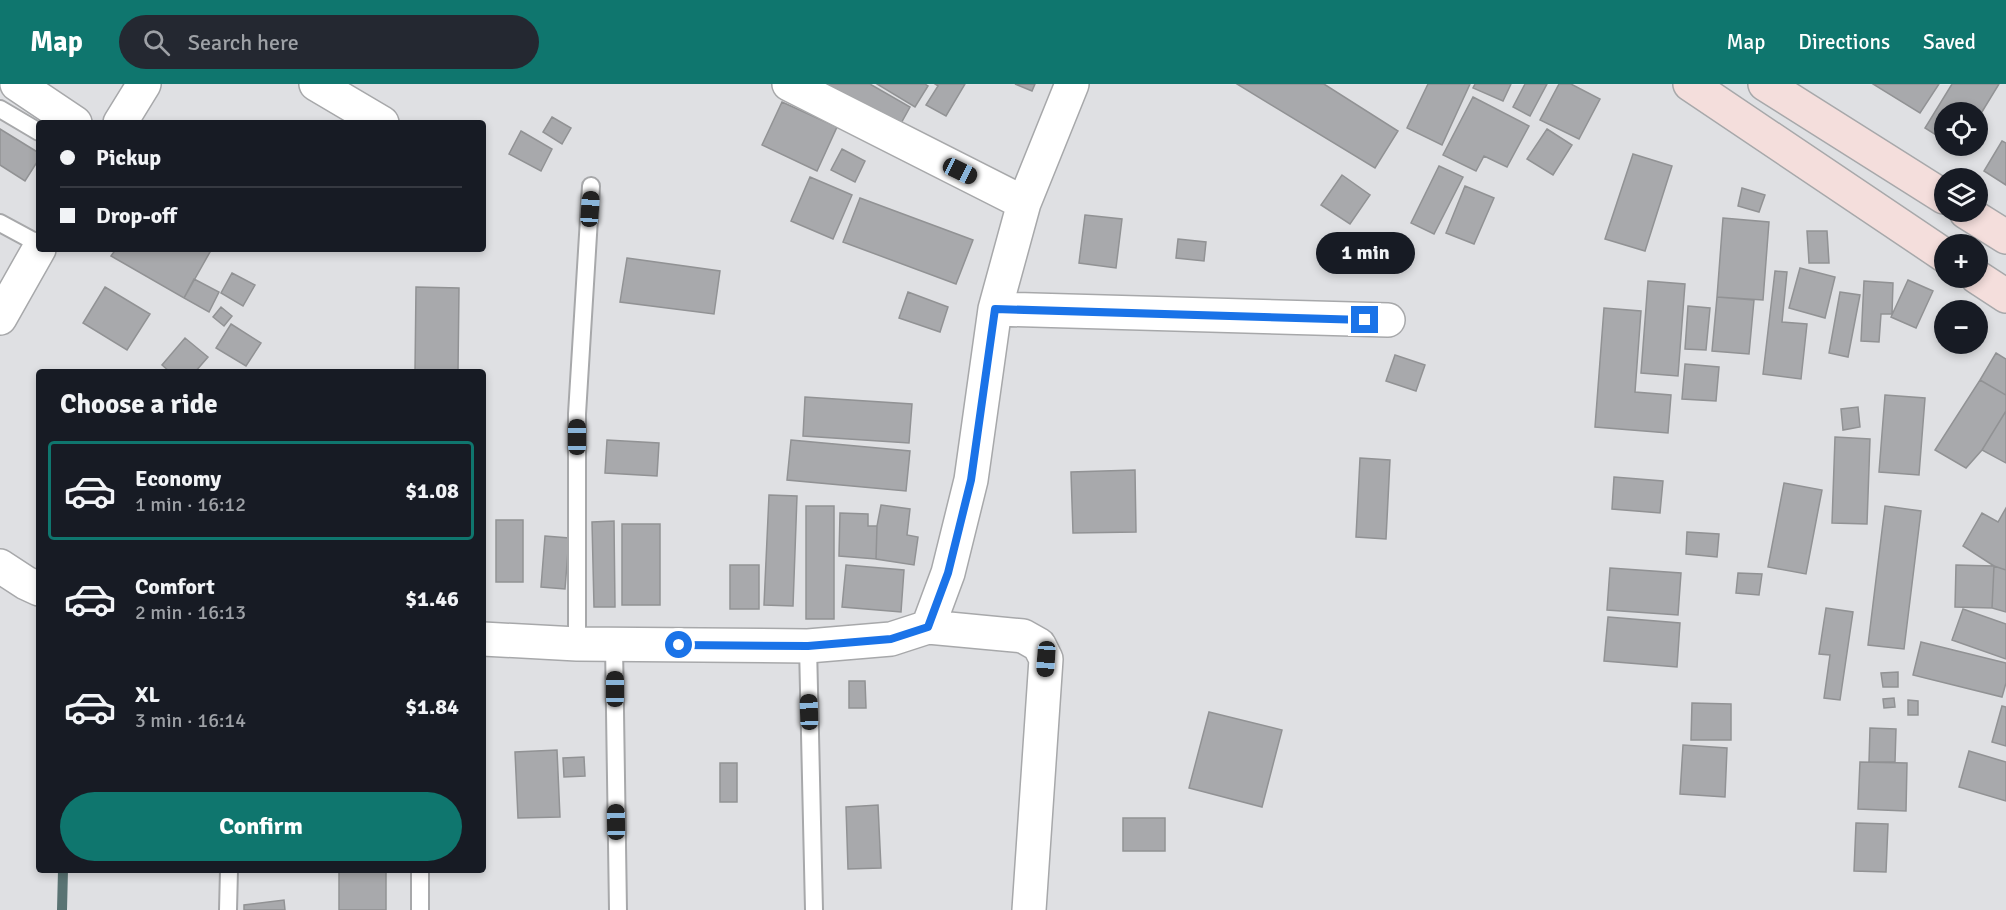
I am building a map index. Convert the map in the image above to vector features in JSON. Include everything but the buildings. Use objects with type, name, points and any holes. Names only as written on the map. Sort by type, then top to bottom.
[{"type":"main road","points":[[1690,84],[1934,248]]},
{"type":"main road","points":[[1765,84],[1934,191]]},
{"type":"main road","points":[[1982,222],[2006,237]]},
{"type":"main road","points":[[1988,284],[2006,296]]},
{"type":"street","points":[[17,84],[71,120]]},
{"type":"street","points":[[122,120],[144,84]]},
{"type":"street","points":[[316,84],[377,120]]},
{"type":"street","points":[[789,84],[1024,203]]},
{"type":"street","points":[[928,627],[948,573],[971,480],[995,309],[1024,203],[1072,84]]},
{"type":"street","points":[[0,318],[37,252]]},
{"type":"street","points":[[995,309],[1388,320]]},
{"type":"street","points":[[0,566],[36,588]]},
{"type":"street","points":[[486,639],[614,645],[808,646],[891,639],[928,627],[1023,636],[1039,645],[1046,659],[1029,910]]},
{"type":"lane","points":[[0,109],[36,130]]},
{"type":"lane","points":[[577,644],[578,414],[591,186]]},
{"type":"lane","points":[[0,223],[36,242]]},
{"type":"lane","points":[[614,645],[618,910]]},
{"type":"lane","points":[[808,646],[814,910]]},
{"type":"lane","points":[[228,910],[229,873]]},
{"type":"lane","points":[[420,873],[420,910]]},
{"type":"waterway","points":[[62,910],[63,873]]},
{"type":"route","points":[[679,645],[808,646],[891,639],[928,627],[948,573],[971,480],[995,309],[1365,320]]}]
